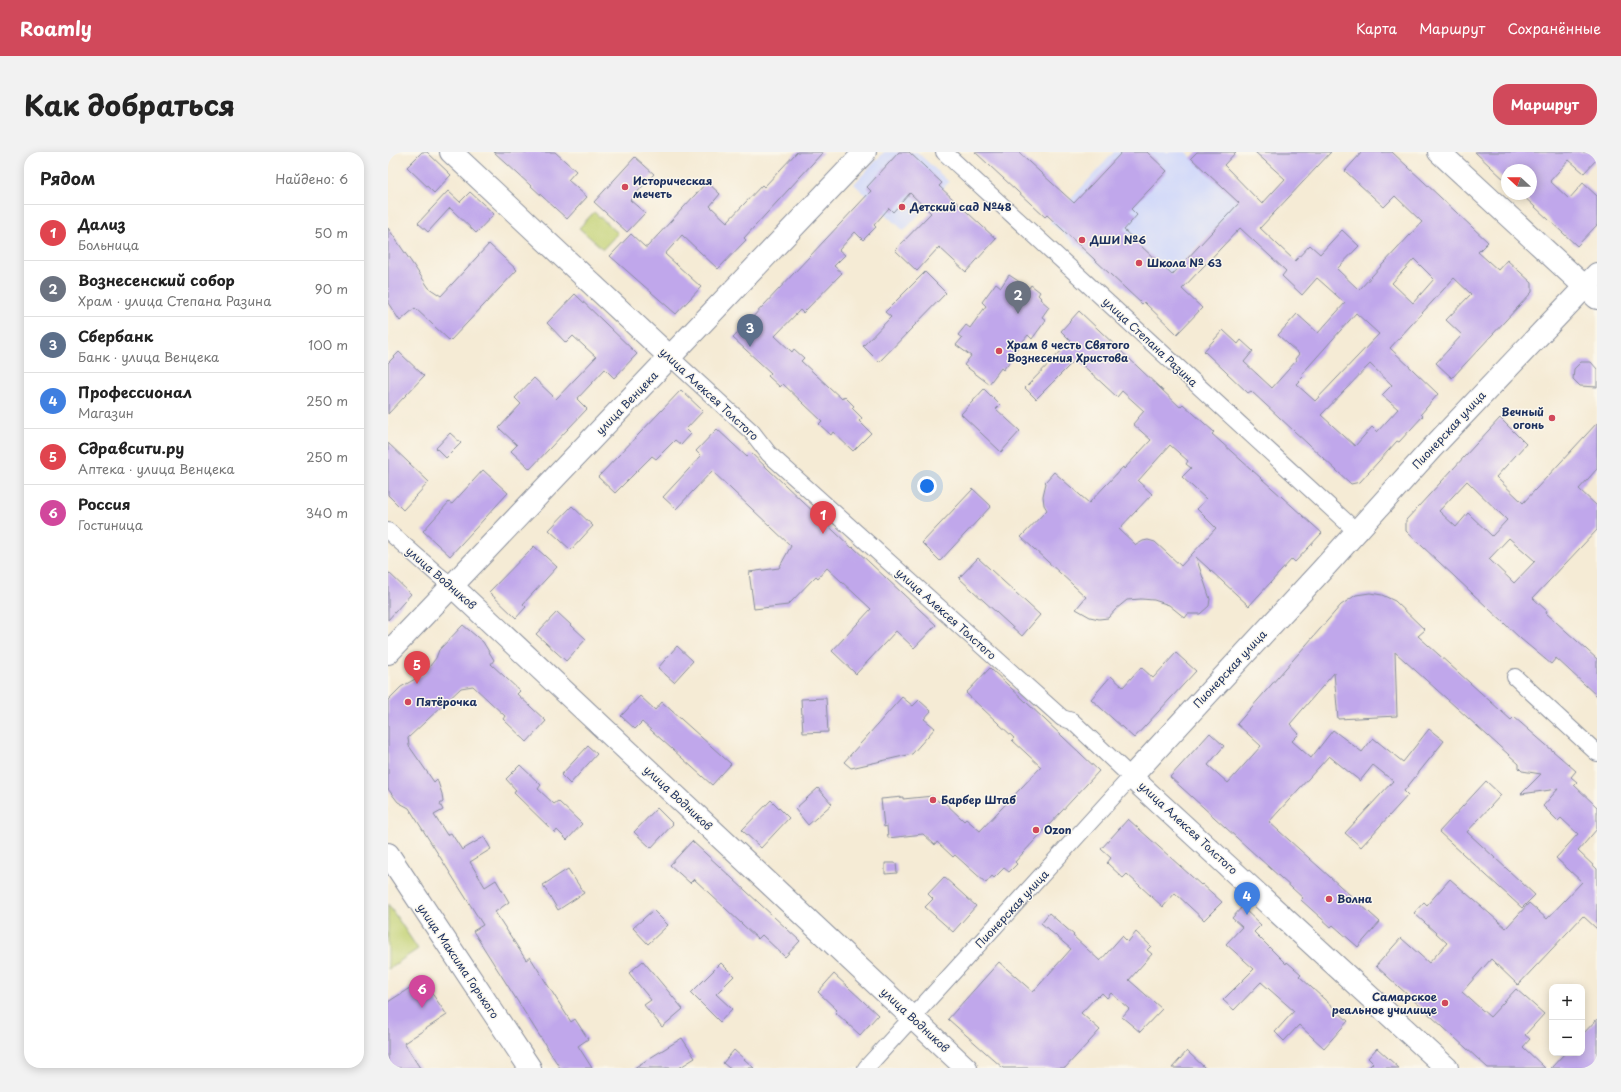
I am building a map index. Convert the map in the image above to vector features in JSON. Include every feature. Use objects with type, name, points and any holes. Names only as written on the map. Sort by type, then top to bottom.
[{"type":"street","name":"улица Алексея Толстого","points":[[451,152],[752,432],[769,454],[1038,697],[1062,718],[1072,721],[1447,1068]]},
{"type":"street","name":"улица Венцека","points":[[388,653],[865,152]]},
{"type":"street","name":"улица Степана Разина","points":[[944,152],[1356,531]]},
{"type":"street","points":[[1439,152],[1593,286]]},
{"type":"street","name":"Пионерская улица","points":[[866,1068],[1131,777],[1317,576],[1432,448],[1593,286]]},
{"type":"street","name":"улица Водников","points":[[388,531],[452,586],[966,1068]]},
{"type":"street","points":[[1515,677],[1597,753]]},
{"type":"street","name":"улица Максима Горького","points":[[388,854],[530,1068]]},
{"type":"shaded area","name":"Детский сад №48","points":[[884,152],[917,152],[949,182],[904,231],[854,184]]},
{"type":"shaded area","name":"Школа № 63","points":[[1114,152],[1186,152],[1239,203],[1142,304],[1050,222]]},
{"type":"green space","points":[[594,212],[618,233],[603,249],[579,228]]},
{"type":"green space","points":[[388,904],[418,949],[388,969]]},
{"type":"building","points":[[422,152],[427,152],[451,175],[434,193],[407,167]]},
{"type":"building","points":[[494,152],[555,152],[576,171],[568,180],[587,197],[567,219]]},
{"type":"building","points":[[797,152],[823,152],[744,238],[746,240],[718,269],[682,235],[665,254],[701,287],[676,314],[610,256],[631,234],[645,247],[647,247],[707,182],[720,194],[710,206],[727,222],[762,185],[764,187]]},
{"type":"building","points":[[899,152],[909,152],[942,183],[939,186],[996,239],[966,272],[939,247],[917,271],[895,250],[931,213],[910,193],[893,212],[889,208],[874,225],[876,227],[863,240],[855,232],[839,250],[845,255],[834,266],[842,273],[803,313],[800,310],[775,336],[792,352],[794,349],[804,358],[801,361],[842,399],[844,396],[854,406],[852,408],[862,418],[859,421],[871,433],[853,451],[833,432],[831,435],[819,424],[822,421],[783,384],[780,387],[768,376],[771,373],[733,338],[871,191],[867,187]]},
{"type":"building","points":[[975,152],[1018,152],[1074,203],[1122,152],[1147,152],[1167,171],[1131,209],[1137,215],[1124,230],[1172,275],[1239,203],[1191,158],[1197,152],[1236,152],[1224,165],[1262,204],[1285,179],[1255,152],[1331,152],[1260,228],[1295,261],[1310,245],[1320,254],[1342,230],[1359,246],[1337,269],[1359,290],[1422,222],[1395,196],[1384,207],[1345,171],[1362,152],[1392,152],[1488,242],[1478,252],[1498,270],[1507,260],[1532,283],[1532,292],[1452,378],[1436,363],[1462,335],[1446,320],[1471,294],[1454,278],[1390,348],[1438,394],[1421,414],[1423,416],[1399,442],[1397,441],[1360,482],[1351,484],[1251,391],[1248,393],[1204,351],[1223,330],[1238,344],[1241,340],[1253,351],[1244,362],[1272,388],[1296,361],[1295,359],[1299,354],[1278,335],[1297,314],[1318,333],[1345,303],[1317,278],[1302,295],[1282,276],[1286,271],[1240,228],[1182,289],[1202,308],[1177,334],[1144,302],[1142,304],[1047,215],[1045,217]],"holes":[[[1414,259],[1434,279],[1413,303],[1392,283]],[[1356,313],[1379,334],[1315,401],[1296,384],[1303,377],[1301,375]],[[1370,364],[1392,385],[1382,395],[1398,409],[1377,432],[1372,427],[1355,446],[1321,415]]]},
{"type":"building","points":[[1475,152],[1597,152],[1597,159],[1584,173],[1569,160],[1550,181],[1569,199],[1583,183],[1597,196],[1597,225],[1577,246],[1527,200],[1537,200],[1537,164],[1501,164],[1501,176]]},
{"type":"building","name":"Историческая мечеть","points":[[635,157],[654,174],[630,200],[645,213],[627,232],[594,202]]},
{"type":"building","points":[[448,191],[460,202],[470,192],[494,214],[476,233],[450,208],[428,232],[418,223]]},
{"type":"building","points":[[388,228],[429,288],[441,296],[489,244],[517,270],[450,341],[415,308],[400,321],[388,303]]},
{"type":"building","points":[[925,272],[946,293],[879,362],[863,346],[891,317],[885,312]]},
{"type":"building","points":[[1009,275],[1029,288],[1031,285],[1040,292],[1038,295],[1041,298],[1040,299],[1049,307],[1042,317],[1046,320],[1032,339],[1028,335],[1009,358],[1011,360],[1003,370],[1001,368],[989,384],[964,365],[971,356],[956,345],[962,338],[958,335],[966,325],[970,328],[986,306],[982,302],[996,283],[1001,287]]},
{"type":"building","points":[[575,294],[637,354],[614,378],[605,369],[577,399],[587,409],[530,469],[511,451],[517,445],[499,428],[521,404],[515,398],[534,378],[556,399],[596,357],[573,336],[566,343],[547,323]]},
{"type":"building","points":[[1079,311],[1180,407],[1183,404],[1214,432],[1212,434],[1322,533],[1295,562],[1292,559],[1249,606],[1196,557],[1210,599],[1209,606],[1200,614],[1188,614],[1185,618],[1169,605],[1154,600],[1141,599],[1127,600],[1108,618],[1099,619],[1090,617],[1076,609],[1086,597],[1021,537],[1047,510],[1044,505],[1043,496],[1045,482],[1054,472],[1089,503],[1151,440],[1133,424],[1144,411],[1122,391],[1117,397],[1076,359],[1036,399],[1025,388],[1071,341],[1061,331]],"holes":[[[1170,445],[1188,461],[1186,464],[1191,468],[1182,477],[1206,499],[1197,509],[1216,528],[1181,566],[1155,542],[1148,540],[1136,545],[1119,529],[1152,494],[1138,481]]]},
{"type":"building","points":[[399,352],[424,376],[388,414],[388,363]]},
{"type":"building","points":[[1581,362],[1591,362],[1597,369],[1597,387],[1580,386],[1573,379],[1574,369]]},
{"type":"building","points":[[984,389],[1000,405],[996,409],[1020,431],[1001,452],[961,414]]},
{"type":"building","points":[[681,390],[703,411],[686,429],[691,434],[681,445],[675,440],[656,459],[652,456],[615,493],[598,477]]},
{"type":"building","points":[[1500,418],[1526,444],[1496,477],[1523,503],[1597,423],[1597,469],[1579,489],[1597,506],[1597,530],[1533,598],[1547,611],[1546,613],[1597,659],[1597,696],[1556,658],[1551,664],[1521,639],[1406,531],[1406,520]],"holes":[[[1467,481],[1507,520],[1492,536],[1468,513],[1456,527],[1439,511]],[[1509,538],[1535,561],[1514,583],[1489,559]]]},
{"type":"building","points":[[717,429],[747,457],[751,453],[936,625],[914,648],[896,631],[856,674],[832,651],[871,609],[827,568],[818,578],[816,576],[788,605],[754,609],[749,572],[779,568],[791,546],[712,471],[676,509],[663,497],[701,456],[696,451]]},
{"type":"building","points":[[450,433],[461,443],[446,458],[436,448]]},
{"type":"building","points":[[388,443],[429,482],[403,510],[388,495]]},
{"type":"building","points":[[483,470],[508,493],[450,556],[423,531],[449,502],[452,504]]},
{"type":"building","points":[[973,489],[991,506],[940,561],[922,543]]},
{"type":"building","points":[[572,506],[593,526],[571,550],[549,530]]},
{"type":"building","points":[[534,546],[557,567],[523,604],[526,607],[516,618],[489,592]]},
{"type":"building","points":[[978,558],[1040,615],[1022,636],[959,578]]},
{"type":"building","points":[[388,572],[411,594],[388,620]]},
{"type":"building","points":[[1370,593],[1382,595],[1395,601],[1425,630],[1418,636],[1511,720],[1514,717],[1576,771],[1571,777],[1577,782],[1574,785],[1597,807],[1597,829],[1578,851],[1597,869],[1597,929],[1583,916],[1518,985],[1491,959],[1462,992],[1490,1017],[1516,989],[1544,1014],[1525,1035],[1530,1039],[1523,1047],[1545,1068],[1488,1068],[1376,966],[1401,938],[1429,963],[1447,943],[1414,913],[1424,902],[1427,905],[1450,879],[1506,928],[1529,903],[1547,919],[1582,882],[1556,858],[1578,834],[1561,818],[1558,821],[1543,806],[1558,789],[1521,794],[1541,774],[1522,771],[1519,768],[1519,764],[1395,652],[1397,716],[1338,719],[1334,673],[1290,724],[1299,734],[1292,741],[1311,758],[1333,730],[1362,752],[1373,738],[1403,762],[1429,729],[1444,741],[1404,791],[1408,795],[1361,847],[1345,833],[1393,781],[1373,765],[1360,781],[1329,756],[1269,822],[1380,922],[1358,947],[1333,925],[1331,927],[1301,900],[1303,898],[1170,777],[1210,733],[1224,746],[1208,765],[1228,783],[1261,746],[1237,724],[1341,605],[1356,595]]},
{"type":"building","points":[[557,612],[586,639],[566,661],[536,634]]},
{"type":"building","points":[[463,625],[483,642],[494,660],[491,664],[520,691],[517,694],[546,721],[527,742],[503,719],[505,716],[473,686],[461,688],[408,738],[409,746],[434,782],[437,779],[442,794],[443,802],[440,804],[443,810],[434,815],[447,835],[451,833],[462,850],[484,837],[491,849],[470,862],[485,887],[496,880],[509,902],[495,912],[526,960],[530,957],[571,1022],[575,1019],[588,1039],[578,1046],[592,1068],[560,1068],[473,931],[483,925],[409,808],[398,802],[388,789],[388,700],[401,687],[424,674],[436,658],[439,650]]},
{"type":"building","points":[[677,646],[693,661],[674,682],[658,668]]},
{"type":"building","points":[[1176,653],[1196,671],[1134,738],[1091,699],[1111,676],[1123,687],[1141,667],[1153,678]]},
{"type":"building","points":[[990,668],[1099,771],[1023,853],[1015,862],[1017,864],[1009,872],[1004,868],[994,878],[992,876],[986,883],[955,855],[953,857],[937,842],[935,845],[923,834],[888,838],[887,826],[884,827],[881,799],[903,797],[903,799],[933,796],[939,802],[941,799],[964,821],[966,819],[980,831],[1041,767],[1012,740],[1014,738],[966,693]]},
{"type":"building","points":[[640,696],[655,710],[662,702],[731,764],[712,785],[642,722],[635,729],[621,716]]},
{"type":"building","points":[[902,697],[913,706],[919,700],[931,711],[924,719],[935,728],[912,754],[851,768],[844,762]]},
{"type":"building","points":[[826,698],[828,732],[803,733],[801,699]]},
{"type":"building","points":[[588,746],[597,754],[570,784],[561,775]]},
{"type":"building","points":[[520,765],[541,785],[538,789],[554,804],[558,801],[582,824],[567,840],[557,830],[555,833],[514,793],[516,790],[506,779]]},
{"type":"building","points":[[1486,781],[1501,795],[1467,832],[1535,895],[1522,908],[1439,832]]},
{"type":"building","points":[[818,788],[832,804],[808,825],[795,809]]},
{"type":"building","points":[[771,800],[789,818],[761,848],[742,830]]},
{"type":"building","points":[[657,808],[673,824],[651,848],[634,832]]},
{"type":"building","points":[[1128,819],[1222,902],[1204,920],[1175,893],[1163,907],[1127,874],[1123,878],[1107,863],[1111,858],[1101,849]]},
{"type":"building","points":[[692,841],[800,941],[785,957],[762,935],[758,939],[694,879],[690,883],[670,865]]},
{"type":"building","points":[[885,863],[896,863],[897,873],[885,874]]},
{"type":"building","points":[[568,869],[584,893],[558,910],[543,885]]},
{"type":"building","points":[[944,877],[976,906],[953,932],[925,907],[933,899],[928,894]]},
{"type":"building","points":[[1242,907],[1261,925],[1254,932],[1286,964],[1287,962],[1301,974],[1299,976],[1348,1021],[1324,1048],[1299,1025],[1284,1041],[1275,1032],[1294,1011],[1261,982],[1234,1010],[1223,1000],[1254,969],[1226,944],[1242,927],[1232,918]]},
{"type":"building","points":[[653,910],[668,925],[648,944],[633,928]]},
{"type":"building","points":[[1049,913],[1100,961],[1122,936],[1128,942],[1136,932],[1151,946],[1147,950],[1152,954],[1129,980],[1162,1009],[1140,1032],[1122,1017],[1129,1009],[1111,993],[1107,998],[1102,993],[1098,997],[1097,996],[1081,1013],[1100,1030],[1065,1068],[1003,1068],[948,1019],[999,962],[1033,992],[1071,949],[1041,923]]},
{"type":"building","points":[[643,961],[683,1009],[662,1027],[644,1005],[651,1000],[629,973]]},
{"type":"building","points":[[721,963],[734,976],[716,994],[732,1009],[720,1022],[691,993]]},
{"type":"building","points":[[834,974],[878,1015],[860,1035],[835,1012],[837,1010],[818,992]]},
{"type":"building","points":[[419,982],[428,995],[431,992],[447,1015],[404,1043],[420,1068],[388,1068],[388,1002]]},
{"type":"building","points":[[1597,1019],[1597,1068],[1551,1068],[1562,1056],[1585,1056],[1585,1032]]},
{"type":"building","points":[[682,1038],[695,1058],[679,1068],[634,1068]]},
{"type":"building","points":[[1377,1048],[1399,1068],[1368,1068],[1373,1063],[1368,1058]]},
{"type":"building","points":[[734,1050],[754,1068],[729,1068],[723,1063]]},
{"type":"building","points":[[1187,1051],[1205,1068],[1172,1068]]},
{"type":"place","name":"Историческая мечеть","points":[[625,187]]},
{"type":"place","name":"Детский сад №48","points":[[902,207]]},
{"type":"place","name":"ДШИ №6","points":[[1082,240]]},
{"type":"place","name":"Школа № 63","points":[[1139,263]]},
{"type":"place","name":"Вознесенский собор","points":[[1018,314]]},
{"type":"place","name":"Сбербанк","points":[[750,347]]},
{"type":"place","name":"Храм в честь Святого Вознесения Христова","points":[[999,351]]},
{"type":"place","name":"Вечный огонь","points":[[1552,418]]},
{"type":"place","name":"Дализ","points":[[823,534]]},
{"type":"place","name":"Сдравсити.ру","points":[[417,684]]},
{"type":"place","name":"Пятёрочка","points":[[408,702]]},
{"type":"place","name":"Барбер Штаб","points":[[933,800]]},
{"type":"place","name":"Ozon","points":[[1036,830]]},
{"type":"place","name":"Волна","points":[[1329,899]]},
{"type":"place","name":"Профессионал","points":[[1247,915]]},
{"type":"place","name":"Самарское реальное училище","points":[[1445,1003]]},
{"type":"place","name":"Россия","points":[[422,1008]]}]
